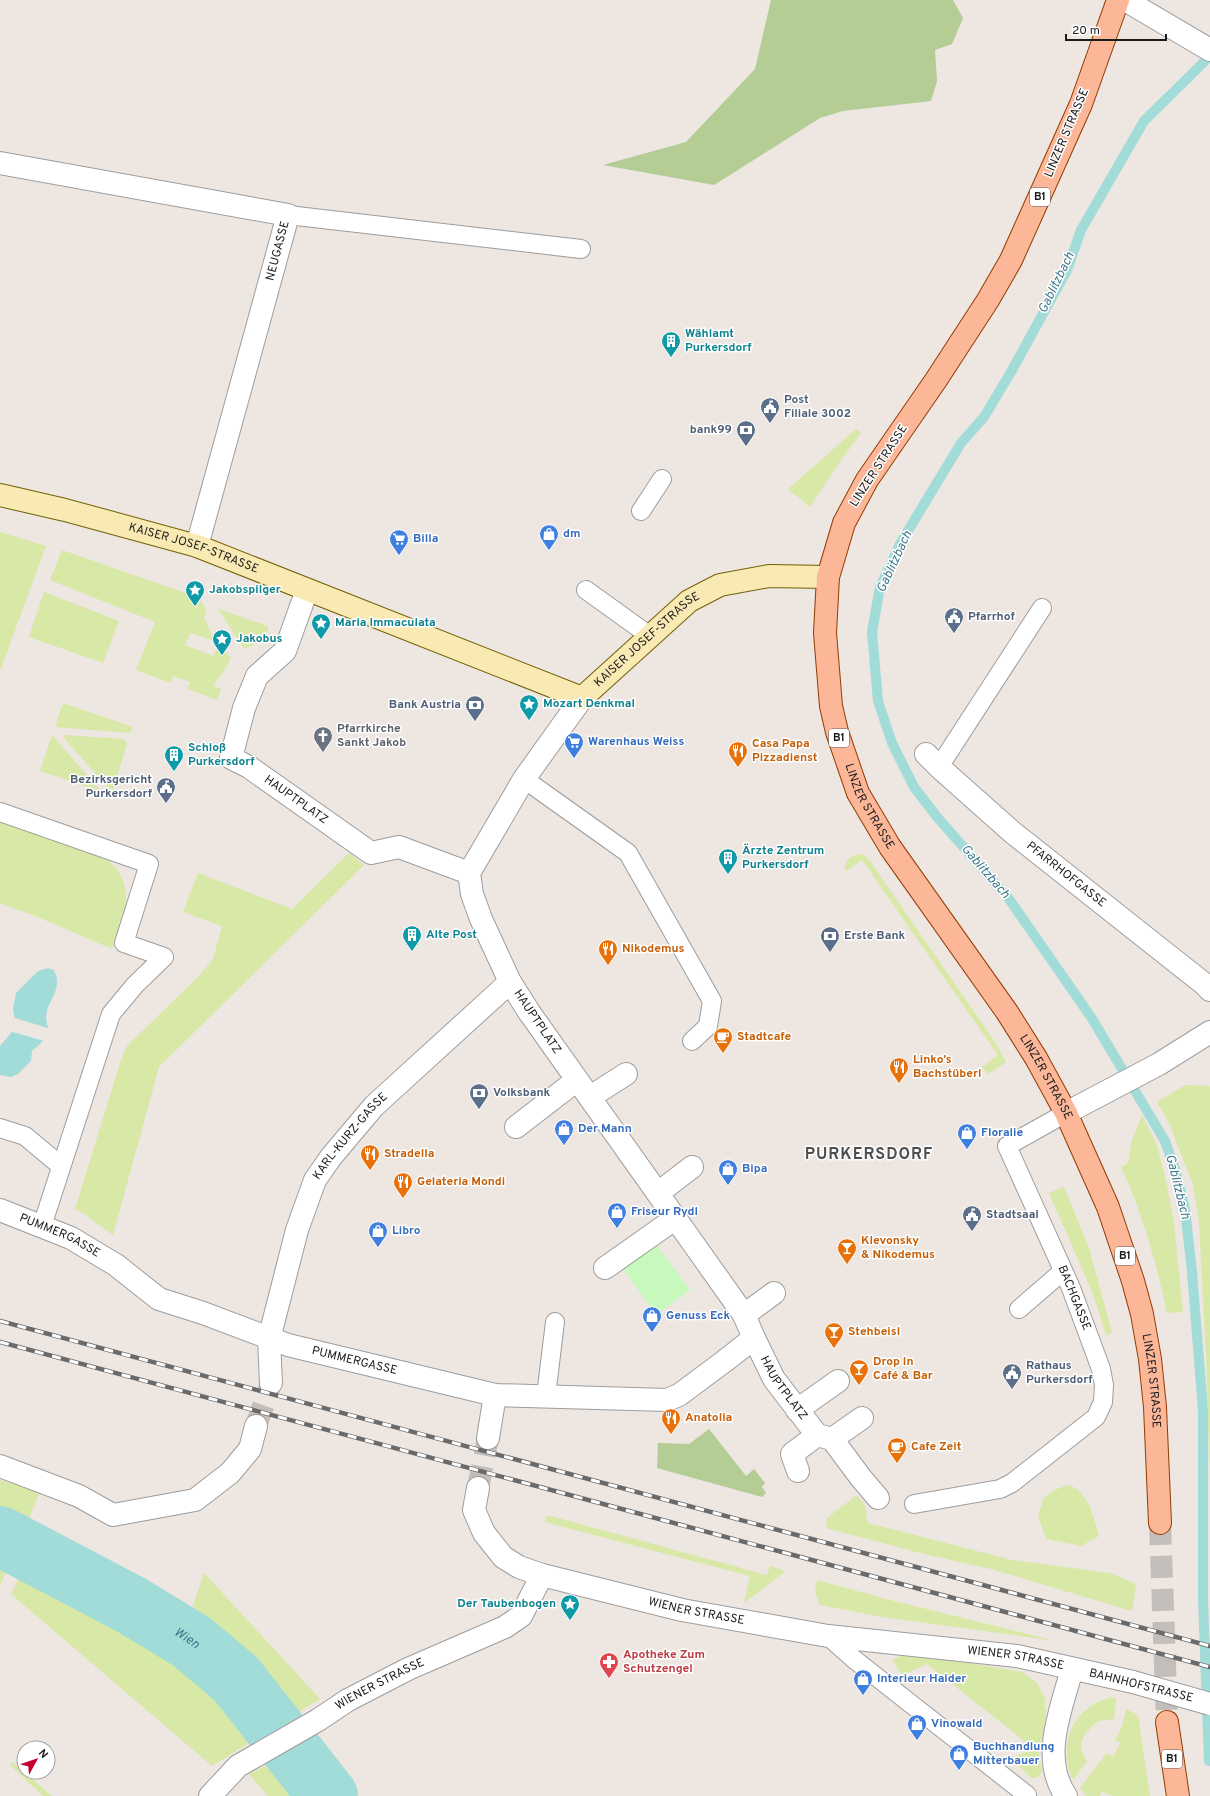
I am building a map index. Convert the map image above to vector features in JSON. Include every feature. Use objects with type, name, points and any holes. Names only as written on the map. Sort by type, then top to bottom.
[{"type":"main road","name":"LINZER STRASSE","points":[[1118,0],[1082,104],[1011,260],[988,300],[940,374],[854,501],[838,540],[828,577],[825,633],[831,706],[839,738],[858,793],[890,847],[1006,1012],[1036,1058],[1066,1113],[1108,1207],[1133,1281],[1142,1314],[1150,1359],[1155,1407],[1160,1523]]},
{"type":"main road","name":"KAISER JOSEF-STRASSE","points":[[0,495],[65,510],[197,546],[582,698],[689,601],[720,585],[769,576],[828,577]]},
{"type":"main road","name":"B1","points":[[1167,1722],[1178,1796]]},
{"type":"street","points":[[1125,0],[1210,50]]},
{"type":"street","name":"NEUGASSE","points":[[0,163],[288,215],[197,546]]},
{"type":"street","name":"HAUPTPLATZ","points":[[307,590],[285,651],[257,676],[244,708],[231,758],[249,767],[371,854],[399,847],[469,873],[472,894],[479,912],[510,982],[529,1012],[744,1315],[774,1378],[798,1410],[825,1437],[856,1482],[878,1498]]},
{"type":"street","points":[[469,873],[524,779],[582,698]]},
{"type":"street","name":"PFARRHOFGASSE","points":[[933,760],[1012,832],[1204,983],[1210,990]]},
{"type":"street","name":"KARL-KURZ-GASSE","points":[[271,1383],[269,1339],[297,1230],[315,1180],[330,1157],[374,1106],[510,982]]},
{"type":"street","points":[[1066,1113],[1160,1064],[1210,1032]]},
{"type":"street","points":[[516,1128],[583,1088],[626,1074]]},
{"type":"street","points":[[658,1193],[692,1166]]},
{"type":"street","name":"PUMMERGASSE","points":[[0,1210],[71,1238],[116,1265],[159,1299],[210,1315],[269,1339],[296,1347],[495,1395],[667,1400],[679,1395],[754,1338]]},
{"type":"street","points":[[605,1268],[676,1218]]},
{"type":"street","points":[[744,1315],[774,1293]]},
{"type":"street","points":[[798,1410],[838,1381]]},
{"type":"street","points":[[488,1438],[495,1395]]},
{"type":"street","points":[[798,1471],[792,1454],[862,1418]]},
{"type":"street","points":[[0,1466],[79,1496],[113,1515],[195,1500],[230,1473],[240,1461],[250,1448],[256,1426]]},
{"type":"street","name":"WIENER STRASSE","points":[[478,1488],[474,1510],[484,1533],[502,1557],[519,1567],[542,1575],[682,1610],[828,1636],[1016,1656],[1072,1669],[1057,1724],[1053,1750],[1054,1772],[1066,1796]]},
{"type":"street","name":"WIENER STRASSE","points":[[210,1796],[238,1766],[318,1720],[348,1700],[408,1669],[505,1627],[521,1616],[542,1575]]},
{"type":"street","name":"BAHNHOFSTRASSE","points":[[1072,1669],[1133,1682],[1210,1704]]},
{"type":"lane","points":[[288,215],[581,249]]},
{"type":"lane","points":[[641,511],[662,479]]},
{"type":"lane","points":[[586,590],[650,636]]},
{"type":"lane","points":[[933,760],[1042,608]]},
{"type":"lane","points":[[524,779],[628,853],[712,1002],[708,1026],[692,1042]]},
{"type":"lane","points":[[0,812],[149,864],[124,944],[164,957],[136,985],[111,1014],[42,1226]]},
{"type":"lane","name":"BACHGASSE","points":[[914,1504],[1000,1488],[1012,1483],[1096,1417],[1103,1402],[1104,1385],[1101,1369],[1063,1271],[1007,1146],[1066,1113]]},
{"type":"lane","points":[[0,1128],[25,1136],[62,1166]]},
{"type":"lane","points":[[1019,1309],[1063,1271]]},
{"type":"lane","points":[[546,1396],[555,1322]]},
{"type":"lane","points":[[828,1636],[855,1660],[1027,1795]]},
{"type":"green space","points":[[771,0],[953,0],[963,18],[952,44],[935,50],[937,81],[931,101],[843,111],[820,118],[714,185],[603,165],[686,142],[755,69]]},
{"type":"green space","points":[[856,429],[861,433],[810,507],[788,489]]},
{"type":"green space","points":[[0,532],[46,546],[0,671]]},
{"type":"green space","points":[[62,550],[194,596],[200,600],[205,608],[204,618],[215,641],[190,633],[185,645],[213,656],[215,651],[222,648],[231,658],[213,686],[221,689],[217,700],[188,689],[190,682],[173,676],[171,683],[136,670],[155,622],[50,580]]},
{"type":"green space","points":[[44,592],[119,621],[103,663],[29,637]]},
{"type":"green space","points":[[218,609],[268,626],[266,636],[261,642],[244,649]]},
{"type":"green space","points":[[63,703],[133,727],[130,733],[55,727]]},
{"type":"green space","points":[[52,735],[102,792],[40,771]]},
{"type":"green space","points":[[65,735],[124,739],[127,744],[113,790],[110,790],[64,738]]},
{"type":"green space","points":[[0,819],[104,857],[115,867],[125,888],[126,900],[121,924],[112,949],[40,918],[0,903]]},
{"type":"green space","points":[[349,853],[364,865],[159,1067],[113,1235],[86,1215],[75,1209],[121,1060],[127,1046],[200,975],[213,959],[222,926],[183,912],[198,873],[292,909]]},
{"type":"green space","points":[[860,854],[865,856],[870,861],[997,1045],[1006,1062],[988,1074],[982,1067],[998,1055],[862,860],[846,871],[845,867],[848,860],[854,855]]},
{"type":"green space","points":[[1185,1085],[1210,1087],[1210,1481],[1206,1355],[1199,1222],[1193,1185],[1169,1123],[1157,1102]]},
{"type":"green space","points":[[1142,1115],[1157,1145],[1167,1185],[1174,1223],[1183,1312],[1167,1313],[1159,1276],[1148,1239],[1136,1202],[1121,1167],[1128,1163],[1132,1140]]},
{"type":"green space","points":[[1064,1187],[1089,1248],[1112,1333],[1106,1335],[1093,1294],[1049,1193]]},
{"type":"green space","points":[[655,1243],[690,1290],[656,1315],[622,1267]]},
{"type":"green space","points":[[709,1429],[746,1476],[754,1469],[765,1483],[762,1487],[766,1493],[762,1497],[657,1468],[658,1443],[689,1444]]},
{"type":"green space","points":[[0,1480],[40,1492],[0,1586]]},
{"type":"green space","points":[[1068,1485],[1075,1488],[1085,1499],[1092,1513],[1099,1536],[1081,1546],[1046,1539],[1038,1515],[1044,1497],[1057,1489]]},
{"type":"green space","points":[[857,1495],[865,1506],[868,1523],[1012,1560],[1110,1573],[1136,1584],[1132,1611],[991,1569],[924,1554],[826,1528],[827,1518]]},
{"type":"green space","points":[[547,1515],[767,1575],[770,1566],[786,1571],[744,1603],[750,1576],[548,1523],[545,1522]]},
{"type":"green space","points":[[41,1531],[192,1609],[204,1573],[320,1699],[212,1766],[11,1594]]},
{"type":"green space","points":[[817,1580],[886,1599],[1056,1641],[883,1617],[820,1605],[815,1592]]},
{"type":"green space","points":[[908,1653],[1022,1672],[1037,1683],[1045,1698],[1046,1718],[1039,1753],[1042,1772],[1037,1778],[1032,1778],[1010,1759],[1033,1748],[927,1664],[902,1675],[892,1660]]},
{"type":"green space","points":[[1111,1697],[1116,1698],[1114,1719],[1098,1721],[1085,1734],[1082,1749],[1083,1755],[1087,1761],[1073,1780],[1067,1759],[1068,1738],[1072,1728],[1085,1711],[1096,1703]]},
{"type":"green space","points":[[1126,1709],[1138,1715],[1150,1796],[1114,1796],[1102,1792],[1099,1796],[1086,1796],[1080,1788],[1106,1754],[1114,1756],[1120,1743],[1115,1740],[1122,1727]]},
{"type":"green space","points":[[314,1742],[358,1796],[268,1796],[249,1774]]},
{"type":"green space","points":[[12,1762],[16,1765],[16,1771],[10,1765]]},
{"type":"green space","points":[[26,1780],[33,1780],[52,1796],[43,1796]]},
{"type":"water","points":[[48,968],[54,970],[57,980],[57,987],[47,1009],[46,1015],[49,1029],[42,1042],[32,1051],[31,1061],[18,1074],[11,1077],[0,1075],[0,1046],[11,1033],[15,1022],[13,1008],[16,993],[38,971]]},
{"type":"pier","points":[[12,1017],[51,1030],[44,1041],[9,1031],[13,1021]]},
{"type":"waterway","name":"Gablitzbach","points":[[1209,1761],[1203,1599],[1203,1411],[1192,1272],[1185,1209],[1176,1172],[1165,1141],[1091,1017],[1009,899],[937,817],[914,787],[892,743],[878,701],[872,632],[880,587],[900,544],[961,443],[984,417],[1011,372],[1067,270],[1081,230],[1144,121],[1210,56]]},
{"type":"waterway","name":"Wien","points":[[0,1536],[133,1606],[192,1642],[236,1679],[328,1796]]},
{"type":"tunnel","points":[[256,1426],[271,1383]]},
{"type":"tunnel","points":[[478,1488],[488,1438]]},
{"type":"tunnel","points":[[1160,1523],[1167,1722]]},
{"type":"railway","points":[[0,1321],[1210,1646]]},
{"type":"railway","points":[[0,1342],[1210,1667]]},
{"type":"place","name":"Wählamt Purkersdorf","points":[[671,358]]},
{"type":"place","name":"Post Filiale 3002","points":[[770,424]]},
{"type":"place","name":"bank99","points":[[746,447]]},
{"type":"place","name":"dm","points":[[549,551]]},
{"type":"place","name":"Billa","points":[[399,556]]},
{"type":"place","name":"Jakobspilger","points":[[195,607]]},
{"type":"place","name":"Pfarrhof","points":[[954,634]]},
{"type":"place","name":"Maria Immaculata","points":[[321,640]]},
{"type":"place","name":"Jakobus","points":[[222,656]]},
{"type":"place","name":"Mozart Denkmal","points":[[529,721]]},
{"type":"place","name":"Bank Austria","points":[[475,722]]},
{"type":"place","name":"Pfarrkirche Sankt Jakob","points":[[323,753]]},
{"type":"place","name":"Warenhaus Weiss","points":[[574,759]]},
{"type":"place","name":"Casa Papa Pizzadienst","points":[[738,768]]},
{"type":"place","name":"Schloß Purkersdorf","points":[[174,772]]},
{"type":"place","name":"Bezirksgericht Purkersdorf","points":[[166,804]]},
{"type":"place","name":"Ärzte Zentrum Purkersdorf","points":[[728,875]]},
{"type":"place","name":"Alte Post","points":[[412,952]]},
{"type":"place","name":"Erste Bank","points":[[830,953]]},
{"type":"place","name":"Nikodemus","points":[[608,966]]},
{"type":"place","name":"Stadtcafe","points":[[723,1054]]},
{"type":"place","name":"Linko’s Bachstüberl","points":[[899,1084]]},
{"type":"place","name":"Volksbank","points":[[479,1110]]},
{"type":"place","name":"Der Mann","points":[[564,1146]]},
{"type":"place","name":"Floralie","points":[[967,1150]]},
{"type":"place","name":"Stradella","points":[[370,1171]]},
{"type":"place","name":"Bipa","points":[[728,1186]]},
{"type":"place","name":"Gelateria Mondi","points":[[403,1199]]},
{"type":"place","name":"Friseur Rydl","points":[[617,1229]]},
{"type":"place","name":"Stadtsaal","points":[[972,1232]]},
{"type":"place","name":"Libro","points":[[378,1248]]},
{"type":"place","name":"Klevonsky & Nikodemus","points":[[847,1265]]},
{"type":"place","name":"Genuss Eck","points":[[652,1333]]},
{"type":"place","name":"Stehbeisl","points":[[834,1349]]},
{"type":"place","name":"Drop In Café & Bar","points":[[859,1386]]},
{"type":"place","name":"Rathaus Purkersdorf","points":[[1012,1390]]},
{"type":"place","name":"Anatolia","points":[[671,1435]]},
{"type":"place","name":"Cafe Zeit","points":[[897,1464]]},
{"type":"place","name":"Der Taubenbogen","points":[[570,1621]]},
{"type":"place","name":"Apotheke Zum Schutzengel","points":[[609,1679]]},
{"type":"place","name":"Interieur Haider","points":[[863,1696]]},
{"type":"place","name":"Vinowald","points":[[917,1741]]},
{"type":"place","name":"Buchhandlung Mitterbauer","points":[[959,1771]]},
{"type":"district","name":"PURKERSDORF","points":[[869,1155]]}]
